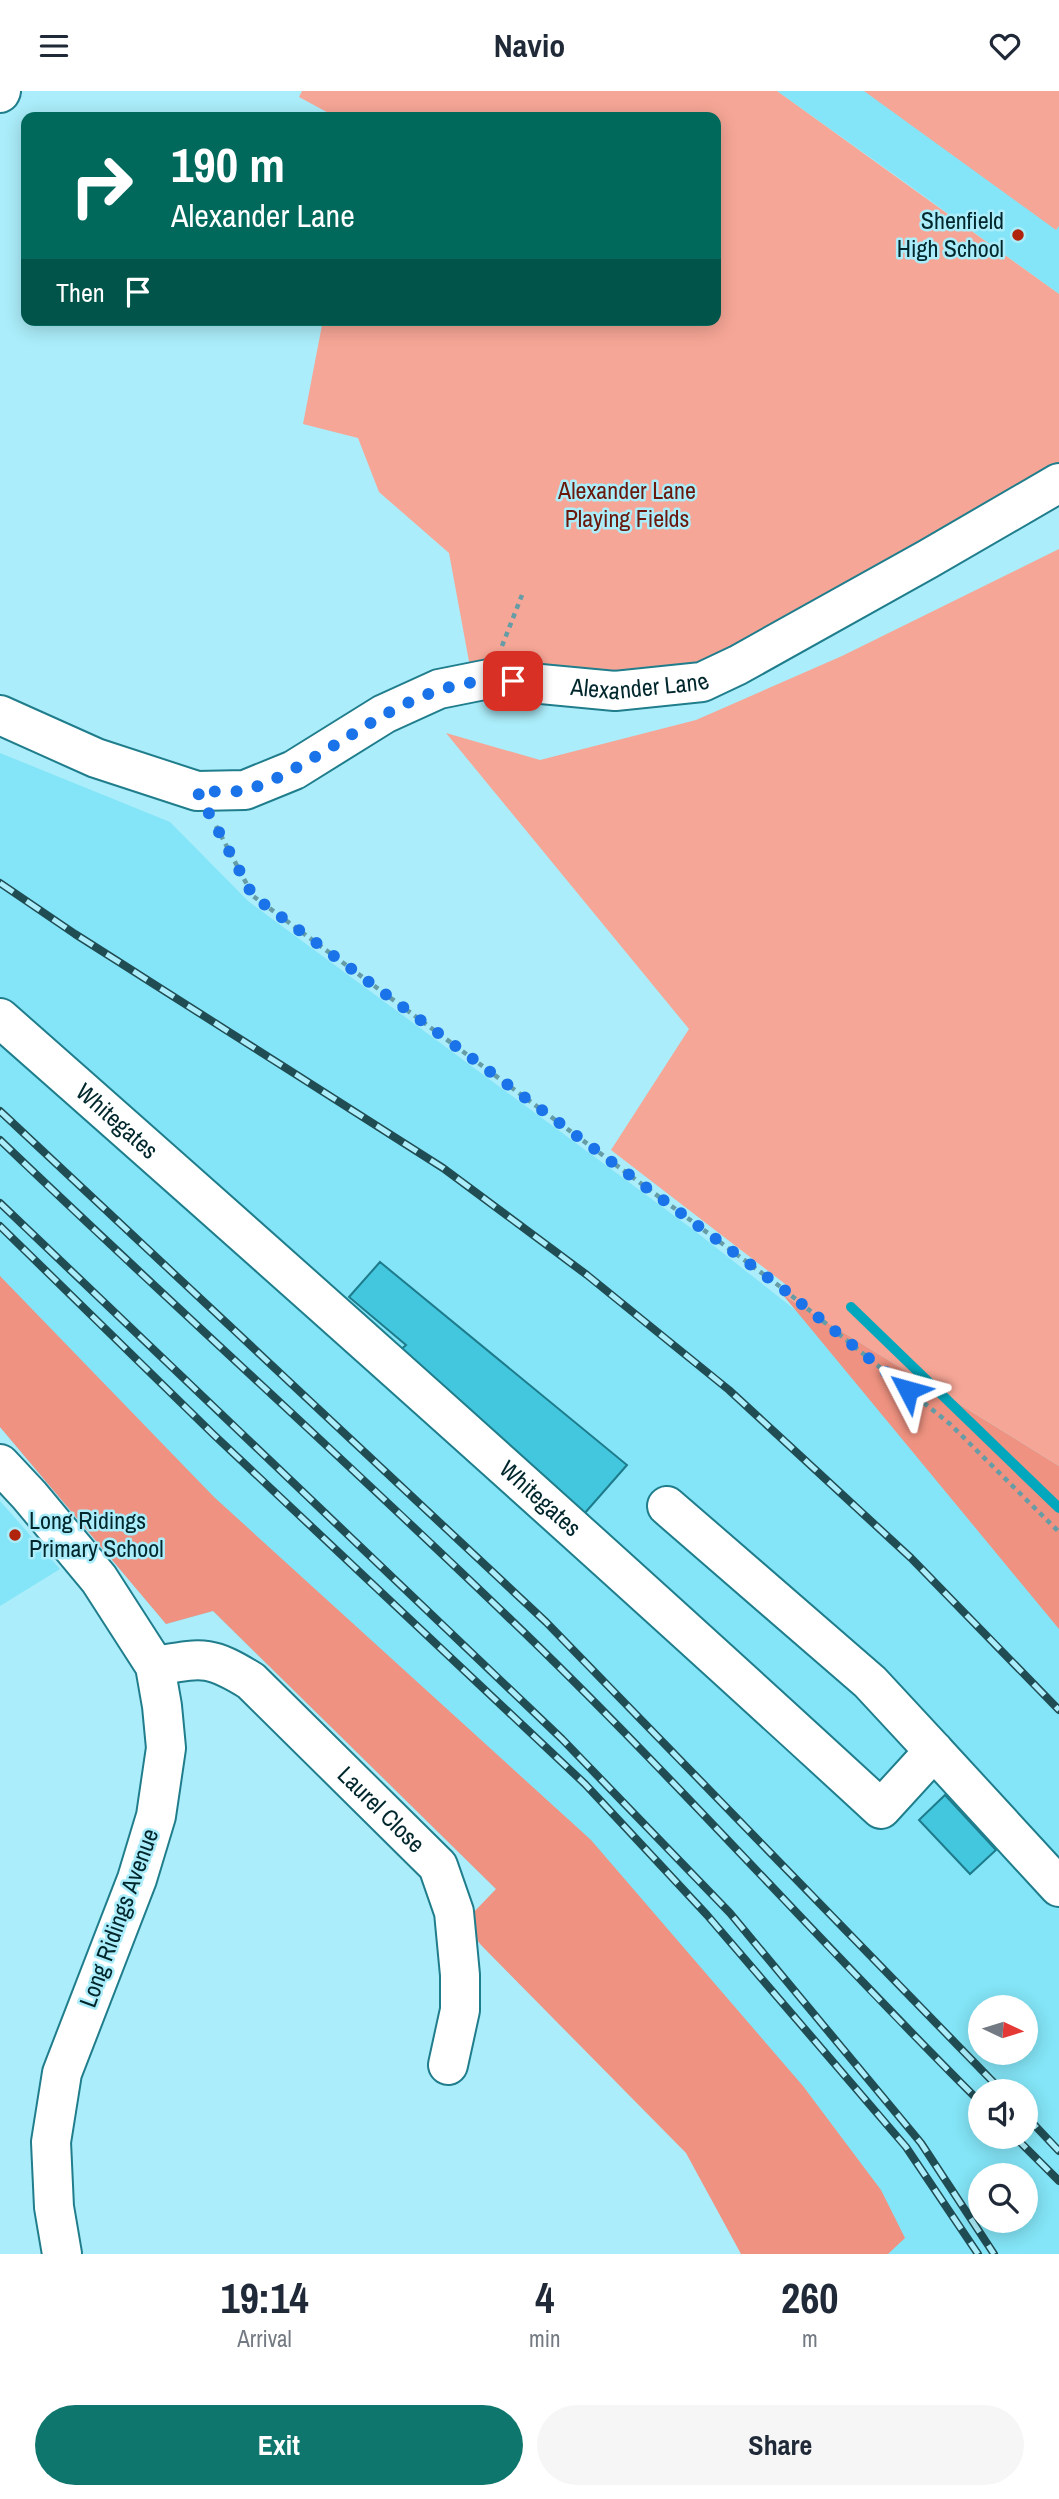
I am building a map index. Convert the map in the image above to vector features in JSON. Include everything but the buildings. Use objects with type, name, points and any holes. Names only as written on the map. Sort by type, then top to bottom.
[{"type":"street","name":"Alexander Lane","points":[[0,715],[96,758],[197,791],[245,790],[294,769],[384,714],[439,689],[489,680],[615,691],[702,682],[738,665],[880,586],[1059,483]]},
{"type":"street","name":"Whitegates","points":[[0,1018],[627,1575],[881,1809],[933,1751]]},
{"type":"street","name":"Long Ridings Avenue","points":[[0,1464],[99,1579],[155,1666],[166,1748],[156,1816],[137,1879],[62,2073],[51,2142],[54,2207],[62,2254]]},
{"type":"street","points":[[667,1506],[870,1682],[1059,1887]]},
{"type":"street","name":"Laurel Close","points":[[155,1666],[200,1659],[224,1664],[251,1681],[438,1866],[454,1912],[460,1975],[460,2010],[448,2065]]},
{"type":"path","points":[[489,680],[522,595]]},
{"type":"path","points":[[197,791],[253,896],[782,1288],[950,1424],[1059,1532]]},
{"type":"shaded area","name":"Shenfield High School","points":[[777,91],[1059,91],[1059,294],[895,175]]},
{"type":"shaded area","points":[[0,753],[170,822],[248,901],[695,1231],[878,1375],[1059,1545],[1059,2254],[804,2254],[481,1945],[496,1889],[213,1611],[166,1624],[0,1427]]},
{"type":"shaded area","points":[[0,1276],[214,1497],[591,1840],[803,2086],[881,2190],[905,2238],[888,2254],[741,2254],[686,2153],[467,1928],[472,1914],[496,1889],[213,1611],[166,1624],[0,1427]]},
{"type":"shaded area","points":[[783,1295],[1059,1466],[1059,1629]]},
{"type":"shaded area","name":"Long Ridings Primary School","points":[[0,1501],[60,1569],[0,1606]]},
{"type":"green space","name":"Alexander Lane Playing Fields","points":[[302,91],[777,91],[1059,294],[1059,483],[738,665],[473,683],[449,553],[379,492],[358,438],[303,424],[322,326],[721,326],[721,112],[327,112],[299,97]]},
{"type":"green space","points":[[864,91],[1059,91],[1059,226],[1056,230]]},
{"type":"green space","points":[[1059,549],[1059,1466],[783,1295],[789,1287],[611,1150],[689,1029],[446,733],[540,760],[696,720],[842,656]]},
{"type":"waterway","points":[[851,1307],[1059,1508]]},
{"type":"railway","points":[[0,883],[75,934],[443,1168],[587,1275],[729,1390],[911,1558],[1059,1710]]},
{"type":"railway","points":[[0,1111],[546,1622],[990,2079]]},
{"type":"railway","points":[[0,1140],[569,1676],[968,2090]]},
{"type":"railway","points":[[0,1203],[562,1739],[730,1913],[921,2143],[994,2254]]},
{"type":"railway","points":[[0,1226],[214,1435],[585,1784],[707,1915],[906,2147],[978,2254]]},
{"type":"railway","points":[[1038,2129],[1059,2151]]},
{"type":"railway","points":[[1027,2149],[1059,2181]]},
{"type":"place","name":"Shenfield High School","points":[[1018,235]]},
{"type":"place","name":"Long Ridings Primary School","points":[[15,1535]]},
{"type":"route","points":[[513,681],[489,680],[439,689],[384,714],[294,769],[245,790],[197,791],[253,896],[782,1288],[908,1390]]}]
